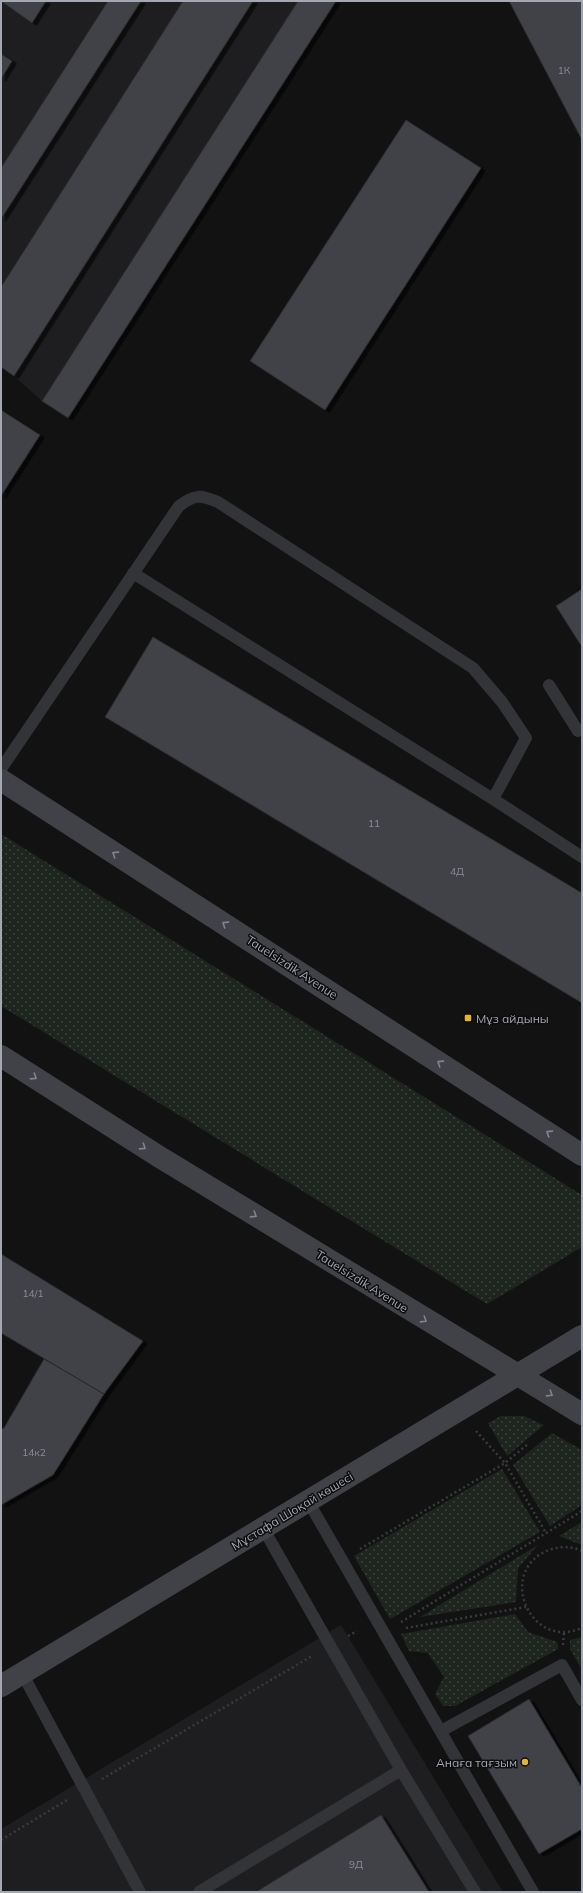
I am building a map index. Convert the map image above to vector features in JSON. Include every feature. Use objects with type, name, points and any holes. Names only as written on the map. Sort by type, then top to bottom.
[{"type":"street","name":"Tauelsizdik Avenue","points":[[1,780],[582,1155]]},
{"type":"street","name":"Tauelsizdik Avenue","points":[[1,1056],[158,1156],[460,1342],[518,1374],[582,1414]]},
{"type":"street","name":"Мұстафа Шоқай көшесі","points":[[1,1686],[582,1336]]},
{"type":"lane","points":[[1,769],[179,506],[189,499],[202,496],[218,502],[473,668],[502,702],[526,738],[493,799]]},
{"type":"lane","points":[[133,573],[493,799],[582,857]]},
{"type":"lane","points":[[549,685],[578,732],[582,729]]},
{"type":"lane","points":[[308,1501],[533,1892]]},
{"type":"lane","points":[[263,1528],[401,1770],[475,1892]]},
{"type":"lane","points":[[441,1732],[562,1665],[582,1700]]},
{"type":"lane","points":[[22,1673],[140,1892]]},
{"type":"lane","points":[[199,1892],[401,1770]]},
{"type":"path","points":[[476,1430],[505,1463],[546,1533]]},
{"type":"path","points":[[342,1559],[505,1463],[528,1444]]},
{"type":"path","points":[[384,1632],[582,1511]]},
{"type":"path","points":[[582,1551],[567,1546],[554,1548],[543,1552],[533,1560],[526,1571],[522,1583],[522,1595],[526,1607],[532,1617],[541,1625],[552,1630],[564,1632],[582,1628]]},
{"type":"path","points":[[384,1632],[526,1607]]},
{"type":"path","points":[[1,1840],[330,1645],[377,1620]]},
{"type":"shaded area","points":[[1,1],[336,1],[68,418],[42,401],[14,376],[1,367]]},
{"type":"shaded area","points":[[1,834],[582,1195],[582,1247],[487,1304],[1,1006]]},
{"type":"shaded area","points":[[501,1416],[524,1416],[544,1425],[507,1456],[488,1423]]},
{"type":"shaded area","points":[[552,1433],[582,1450],[582,1505],[550,1526],[513,1465]]},
{"type":"shaded area","points":[[502,1469],[540,1532],[390,1619],[354,1556]]},
{"type":"shaded area","points":[[582,1522],[582,1545],[559,1536]]},
{"type":"shaded area","points":[[538,1545],[518,1568],[516,1602],[420,1617]]},
{"type":"shaded area","points":[[515,1614],[528,1632],[557,1642],[558,1649],[455,1706],[443,1706],[435,1694],[444,1677],[428,1653],[409,1651],[401,1634]]},
{"type":"shaded area","points":[[341,1625],[503,1892],[1,1892],[1,1829]]},
{"type":"shaded area","points":[[582,1637],[582,1670],[570,1649],[570,1640]]},
{"type":"building","points":[[1,1],[46,1],[32,23]]},
{"type":"building","points":[[108,1],[141,1],[1,219],[1,168]]},
{"type":"building","points":[[183,1],[253,1],[14,376],[1,367],[1,287]]},
{"type":"building","points":[[298,1],[336,1],[68,418],[42,401]]},
{"type":"building","points":[[509,1],[582,1],[582,140]]},
{"type":"building","points":[[1,54],[12,61],[1,79]]},
{"type":"building","points":[[406,120],[481,168],[325,410],[250,361]]},
{"type":"building","points":[[1,410],[40,435],[1,496]]},
{"type":"building","points":[[582,589],[582,647],[556,606]]},
{"type":"building","points":[[153,637],[582,893],[582,1003],[105,717]]},
{"type":"building","points":[[1,1254],[143,1341],[104,1394],[1,1333]]},
{"type":"building","points":[[44,1359],[104,1394],[53,1475],[1,1505],[1,1429],[4,1428]]},
{"type":"building","name":"Анаға тағзым","points":[[529,1699],[582,1788],[582,1829],[539,1854],[468,1736]]},
{"type":"building","points":[[381,1815],[429,1892],[256,1892],[347,1836]]},
{"type":"place","name":"Мұз айдыны","points":[[468,1018]]},
{"type":"place","name":"Анаға тағзым","points":[[525,1762]]}]
